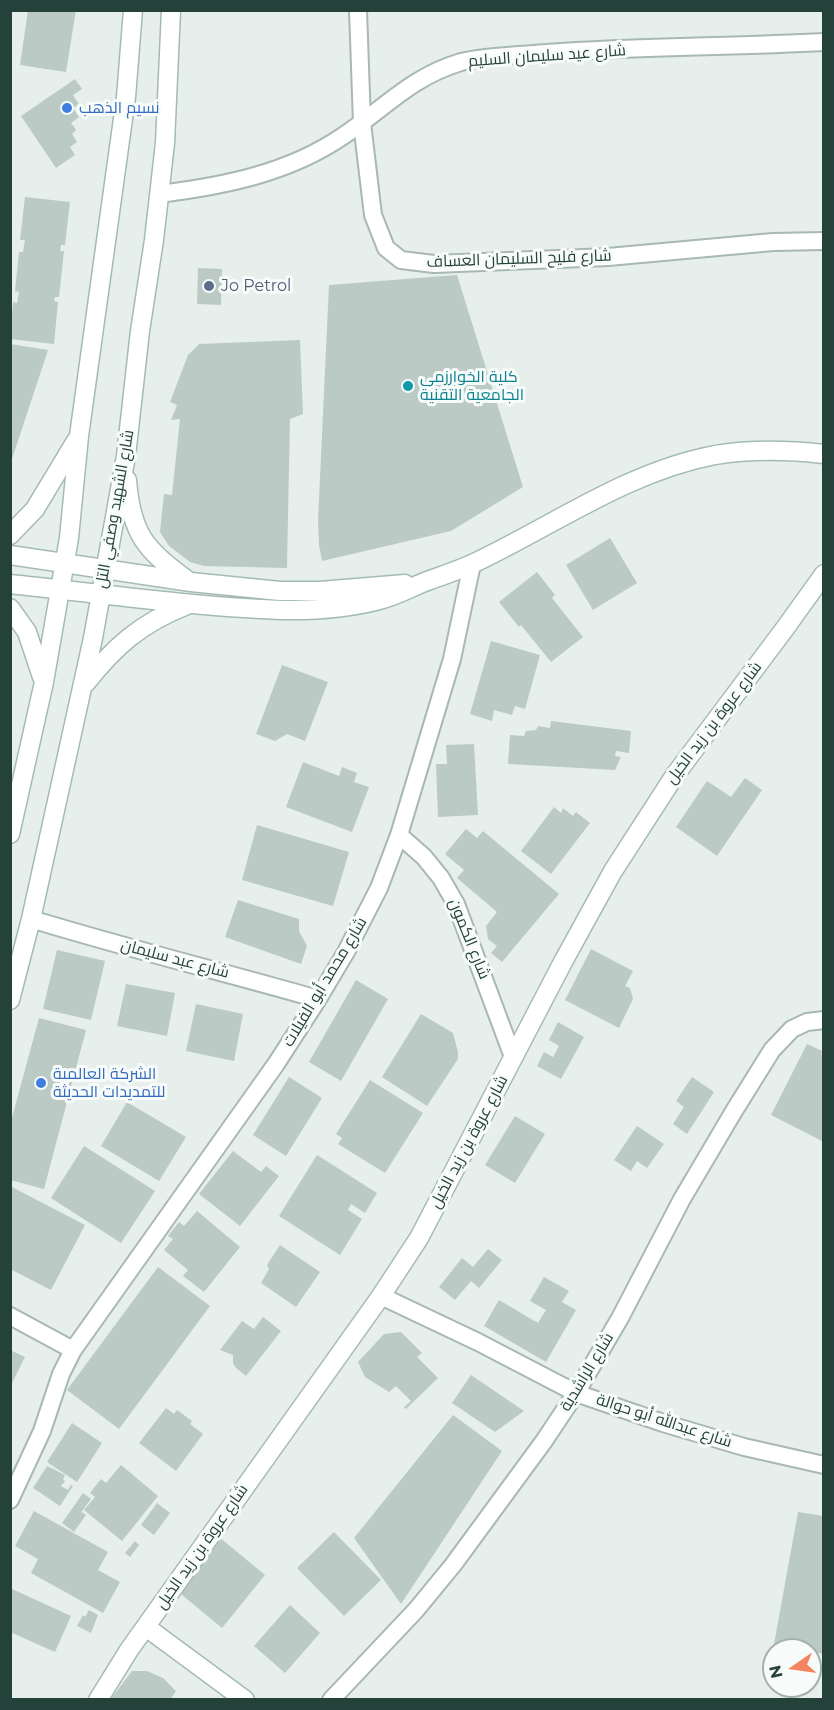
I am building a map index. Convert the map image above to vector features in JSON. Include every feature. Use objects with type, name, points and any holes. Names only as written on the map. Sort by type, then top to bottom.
[{"type":"street","points":[[10,834],[44,682],[60,591],[126,97],[133,10]]},
{"type":"street","name":"شارع الشهيد وصفي التل","points":[[10,1000],[31,919],[82,688],[126,456],[165,143],[171,10]]},
{"type":"street","name":"شارع فليح السليمان العساف","points":[[358,10],[362,123],[373,215],[386,248],[400,260],[434,264],[608,257],[773,242],[824,241]]},
{"type":"street","name":"شارع عيد سليمان السليم","points":[[159,194],[214,186],[278,170],[321,149],[362,123],[414,82],[464,61],[568,52],[824,42]]},
{"type":"street","points":[[10,535],[35,509],[79,436]]},
{"type":"street","points":[[10,584],[190,604],[279,610],[340,608],[382,600],[471,564],[619,487],[667,468],[716,455],[754,451],[789,450],[824,454]]},
{"type":"street","points":[[126,456],[131,512],[137,530],[157,558],[191,582]]},
{"type":"street","points":[[10,555],[106,571],[280,591],[320,591],[422,583]]},
{"type":"street","name":"شارع محمد أبو الفيلات","points":[[10,1500],[34,1450],[61,1374],[73,1350],[276,1064],[346,952],[379,888],[399,835],[452,659],[471,564]]},
{"type":"street","name":"شارع عروة بن زيد الخيل","points":[[98,1700],[146,1627],[381,1296],[419,1238],[613,871],[675,775],[824,574]]},
{"type":"street","points":[[82,688],[105,660],[133,633],[164,614],[190,604]]},
{"type":"street","points":[[10,608],[27,632],[44,682]]},
{"type":"street","name":"شارع الكمون","points":[[399,835],[424,857],[441,878],[456,904],[513,1057]]},
{"type":"street","name":"شارع عبد سليمان","points":[[31,919],[96,939],[196,964],[318,999]]},
{"type":"street","name":"شارع الراشدية","points":[[331,1700],[416,1610],[544,1441],[576,1393],[620,1318],[682,1199],[772,1050],[792,1029],[815,1021]]},
{"type":"street","name":"شارع عبدالله أبو حوالة","points":[[381,1296],[576,1393],[663,1423],[744,1447],[824,1465]]},
{"type":"street","points":[[10,1316],[73,1350]]},
{"type":"street","points":[[146,1627],[245,1700]]},
{"type":"building","points":[[28,10],[76,10],[66,72],[20,65]]},
{"type":"building","points":[[75,79],[82,89],[73,95],[79,104],[73,108],[79,117],[71,123],[76,130],[72,134],[77,142],[70,147],[75,155],[56,168],[21,116]]},
{"type":"building","points":[[25,197],[70,202],[65,245],[61,245],[60,251],[64,251],[59,297],[55,297],[54,301],[58,302],[54,344],[10,339],[13,302],[17,303],[19,292],[15,291],[19,252],[23,252],[25,240],[20,240]]},
{"type":"building","name":"Jo Petrol","points":[[198,268],[222,269],[221,305],[197,304]]},
{"type":"building","name":"كلية الخوارزمي الجامعية التقنية","points":[[457,275],[523,487],[451,531],[322,561],[318,520],[329,285]]},
{"type":"building","points":[[300,340],[303,414],[290,419],[287,568],[204,566],[190,562],[169,546],[160,532],[164,494],[172,495],[180,419],[171,420],[177,405],[170,402],[188,355],[199,344]]},
{"type":"building","points":[[10,344],[48,350],[11,462],[10,462]]},
{"type":"building","points":[[610,538],[637,583],[593,610],[566,565]]},
{"type":"building","points":[[537,572],[555,595],[552,598],[583,637],[551,662],[499,602]]},
{"type":"building","points":[[491,641],[540,655],[525,709],[515,706],[512,715],[494,710],[492,721],[470,714]]},
{"type":"building","points":[[282,665],[328,682],[305,741],[287,734],[275,741],[256,734]]},
{"type":"building","points":[[551,721],[631,731],[629,753],[616,751],[615,756],[621,757],[615,770],[508,764],[510,735],[524,736],[526,731],[536,730],[538,726],[550,728]]},
{"type":"building","points":[[474,744],[478,815],[438,817],[436,764],[447,764],[446,745]]},
{"type":"building","points":[[303,762],[339,776],[342,767],[357,773],[354,782],[369,787],[352,832],[286,807]]},
{"type":"building","points":[[745,778],[762,790],[717,856],[676,827],[707,781],[731,797]]},
{"type":"building","points":[[554,807],[561,813],[563,808],[573,816],[576,812],[590,823],[551,874],[521,851]]},
{"type":"building","points":[[257,825],[349,852],[333,906],[242,880]]},
{"type":"building","points":[[466,829],[477,838],[483,831],[559,894],[502,962],[491,953],[497,946],[488,939],[486,926],[497,912],[457,878],[464,870],[445,854]]},
{"type":"building","points":[[238,900],[299,919],[299,931],[307,946],[301,964],[225,937]]},
{"type":"building","points":[[591,949],[633,971],[625,986],[630,988],[633,999],[619,1028],[565,1000]]},
{"type":"building","points":[[57,950],[105,961],[91,1020],[43,1009]]},
{"type":"building","points":[[356,980],[388,999],[341,1081],[309,1062]]},
{"type":"building","points":[[126,984],[175,993],[167,1036],[117,1026]]},
{"type":"building","points":[[196,1004],[243,1014],[234,1061],[186,1051]]},
{"type":"building","points":[[421,1014],[453,1033],[458,1052],[458,1059],[427,1106],[382,1077]]},
{"type":"building","points":[[39,1018],[86,1030],[44,1189],[10,1180],[10,1125]]},
{"type":"building","points":[[558,1022],[584,1037],[561,1079],[537,1066],[544,1052],[553,1057],[559,1046],[549,1040]]},
{"type":"building","points":[[807,1044],[822,1051],[821,1054],[824,1056],[824,1142],[771,1115]]},
{"type":"building","points":[[289,1077],[322,1098],[286,1156],[253,1135]]},
{"type":"building","points":[[692,1077],[714,1092],[687,1134],[673,1124],[684,1107],[676,1101]]},
{"type":"building","points":[[370,1080],[423,1113],[385,1173],[338,1144],[342,1138],[336,1134]]},
{"type":"building","points":[[127,1102],[186,1137],[159,1181],[101,1146]]},
{"type":"building","points":[[515,1116],[545,1134],[515,1183],[485,1165]]},
{"type":"building","points":[[637,1126],[664,1144],[647,1168],[637,1161],[631,1171],[614,1160]]},
{"type":"building","points":[[84,1146],[155,1191],[121,1243],[51,1198]]},
{"type":"building","points":[[233,1151],[261,1172],[266,1166],[279,1176],[240,1226],[199,1194]]},
{"type":"building","points":[[317,1155],[377,1193],[365,1213],[351,1204],[348,1210],[362,1219],[340,1255],[279,1216]]},
{"type":"building","points":[[10,1186],[85,1225],[51,1290],[10,1269]]},
{"type":"building","points":[[197,1211],[240,1247],[204,1292],[183,1276],[188,1270],[164,1250],[173,1239],[168,1236],[179,1222],[184,1226]]},
{"type":"building","points":[[280,1245],[320,1272],[296,1307],[261,1283],[269,1269],[267,1265]]},
{"type":"building","points":[[488,1249],[502,1260],[479,1288],[471,1281],[455,1300],[439,1287],[462,1258],[473,1267]]},
{"type":"building","points":[[158,1267],[210,1306],[119,1429],[67,1390]]},
{"type":"building","points":[[544,1277],[569,1291],[562,1302],[576,1310],[546,1362],[484,1326],[499,1300],[538,1323],[546,1310],[530,1301]]},
{"type":"building","points":[[263,1317],[281,1331],[246,1376],[236,1368],[233,1355],[220,1350],[242,1321],[254,1329]]},
{"type":"building","points":[[401,1332],[422,1353],[417,1357],[438,1378],[406,1409],[404,1407],[411,1401],[396,1386],[389,1392],[365,1377],[358,1362],[384,1334]]},
{"type":"building","points":[[10,1350],[25,1357],[10,1387]]},
{"type":"building","points":[[471,1375],[524,1411],[495,1432],[452,1403]]},
{"type":"building","points":[[166,1408],[174,1414],[177,1410],[192,1421],[190,1424],[203,1434],[176,1471],[139,1443]]},
{"type":"building","points":[[453,1415],[502,1451],[401,1604],[354,1538]]},
{"type":"building","points":[[72,1423],[102,1443],[77,1482],[47,1462]]},
{"type":"building","points":[[121,1465],[158,1496],[122,1541],[84,1510],[95,1497],[90,1493],[101,1479],[106,1483]]},
{"type":"building","points":[[47,1466],[65,1475],[63,1479],[65,1481],[61,1486],[68,1490],[71,1485],[73,1486],[60,1506],[33,1488]]},
{"type":"building","points":[[83,1493],[91,1499],[80,1514],[82,1512],[86,1515],[74,1532],[62,1523]]},
{"type":"building","points":[[157,1503],[170,1513],[154,1535],[141,1525]]},
{"type":"building","points":[[34,1511],[108,1552],[98,1570],[120,1582],[103,1613],[31,1573],[38,1559],[15,1546]]},
{"type":"building","points":[[798,1512],[824,1516],[823,1654],[822,1638],[775,1638]]},
{"type":"building","points":[[334,1532],[381,1580],[344,1616],[297,1568]]},
{"type":"building","points":[[219,1537],[265,1575],[222,1628],[176,1590]]},
{"type":"building","points":[[135,1541],[139,1545],[130,1557],[125,1553]]},
{"type":"building","points":[[10,1588],[71,1616],[55,1652],[10,1632]]},
{"type":"building","points":[[290,1605],[320,1633],[285,1673],[254,1646]]},
{"type":"building","points":[[89,1610],[98,1615],[91,1633],[77,1626]]},
{"type":"building","points":[[132,1671],[147,1671],[163,1678],[176,1691],[170,1700],[110,1700]]},
{"type":"place","name":"نسيم الذهب","points":[[67,108]]},
{"type":"place","name":"Jo Petrol","points":[[209,286]]},
{"type":"place","name":"كلية الخوارزمي الجامعية التقنية","points":[[408,386]]},
{"type":"place","name":"الشركة العالمية للتمديدات الحديثة","points":[[41,1083]]}]
